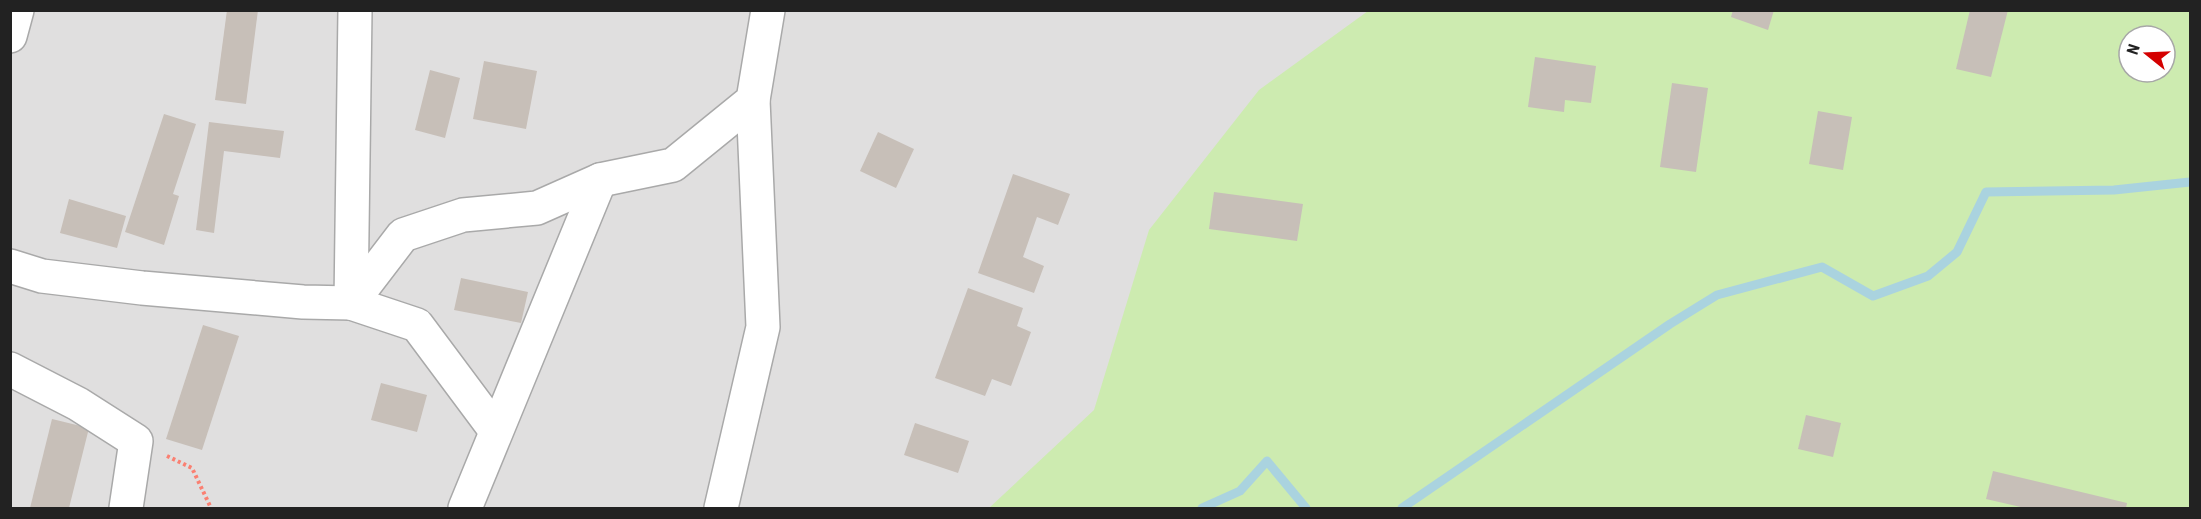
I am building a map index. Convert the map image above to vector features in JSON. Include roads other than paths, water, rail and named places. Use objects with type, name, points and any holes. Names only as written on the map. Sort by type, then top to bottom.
[{"type":"street","points":[[10,36],[17,10]]},
{"type":"street","points":[[351,303],[355,10]]},
{"type":"street","points":[[721,508],[763,327],[753,100],[768,10]]},
{"type":"street","points":[[351,303],[403,235],[463,215],[537,208],[600,180],[673,165],[753,100]]},
{"type":"street","points":[[465,508],[600,180]]},
{"type":"street","points":[[10,266],[42,276],[142,288],[303,302],[351,303],[417,325],[496,431]]},
{"type":"street","points":[[10,369],[78,404],[136,441],[126,508]]},
{"type":"waterway","points":[[1402,508],[1670,324],[1717,295],[1822,267],[1873,296],[1928,276],[1957,252],[1986,192],[2114,190],[2190,182]]},
{"type":"waterway","points":[[1202,508],[1240,491],[1267,461],[1306,508]]}]
